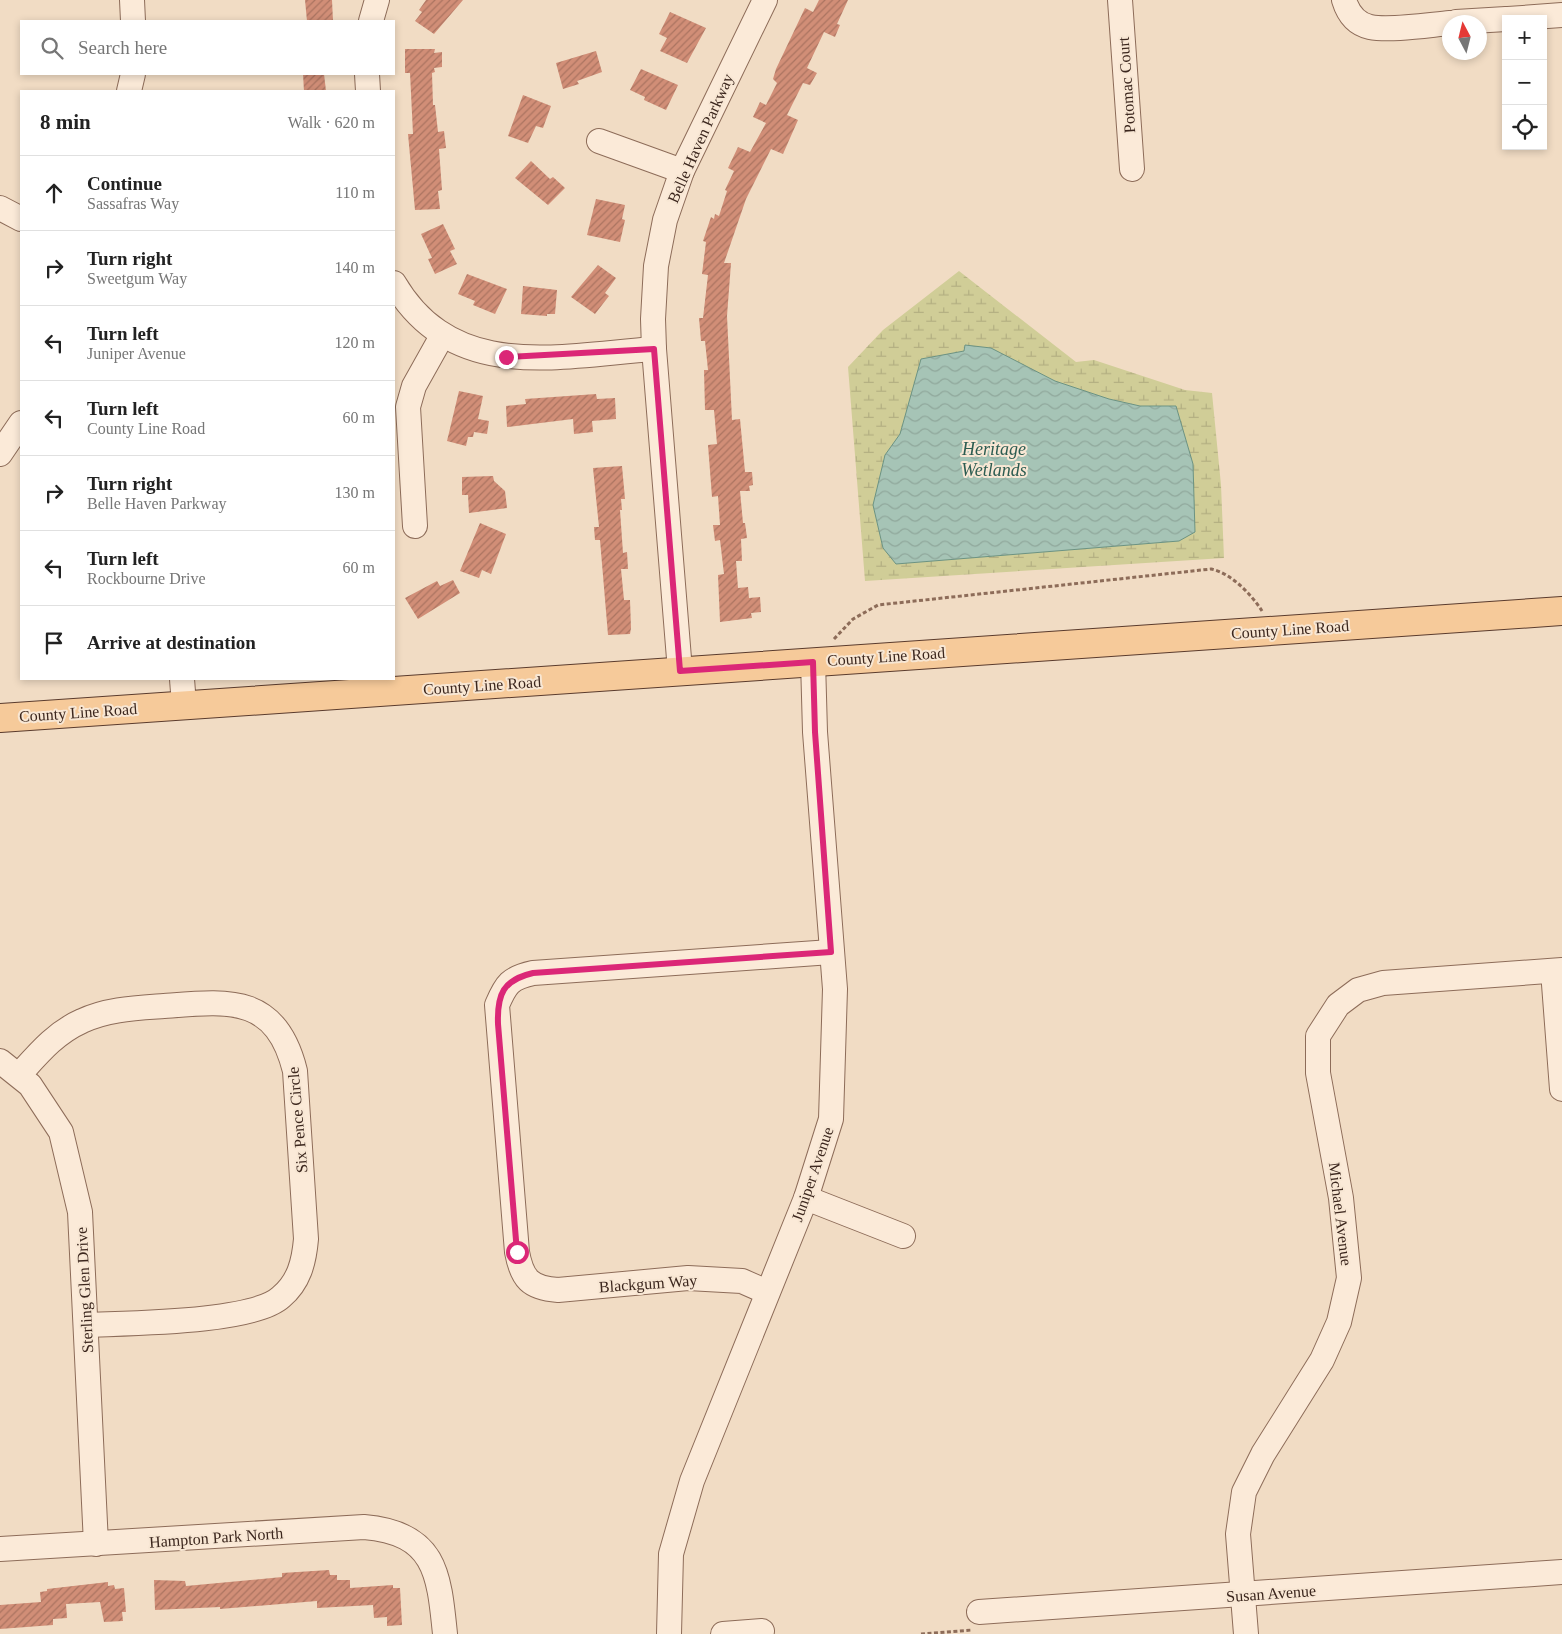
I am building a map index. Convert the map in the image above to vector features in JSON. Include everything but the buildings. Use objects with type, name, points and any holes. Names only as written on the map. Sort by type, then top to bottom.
[{"type":"main road","name":"County Line Road","points":[[0,718],[183,692],[680,671],[1274,629],[1562,611]]},
{"type":"street","points":[[132,0],[134,20]]},
{"type":"street","points":[[371,20],[377,0]]},
{"type":"street","name":"Belle Haven Parkway","points":[[680,671],[652,319],[656,266],[665,220],[682,171],[765,0]]},
{"type":"street","name":"Potomac Court","points":[[1120,0],[1132,169]]},
{"type":"street","points":[[1349,9],[1370,27],[1442,23]]},
{"type":"street","points":[[1547,16],[1562,15]]},
{"type":"street","points":[[1487,20],[1502,19]]},
{"type":"street","points":[[129,90],[133,75]]},
{"type":"street","points":[[366,75],[368,90]]},
{"type":"street","points":[[600,141],[682,171]]},
{"type":"street","points":[[0,208],[20,218]]},
{"type":"street","points":[[395,285],[401,295],[425,322],[442,336],[475,350],[506,357],[654,349]]},
{"type":"street","points":[[415,526],[408,407],[414,386],[442,336]]},
{"type":"street","points":[[0,454],[20,424]]},
{"type":"street","name":"Juniper Avenue","points":[[668,1634],[671,1554],[692,1481],[806,1198],[831,1118],[835,989],[815,732],[813,662]]},
{"type":"street","name":"Blackgum Way","points":[[767,1292],[742,1281],[688,1278],[558,1290],[542,1289],[528,1281],[520,1267],[517,1252],[497,1005],[504,988],[516,977],[533,973],[831,952]]},
{"type":"street","points":[[1558,971],[1562,1089]]},
{"type":"street","name":"Michael Avenue","points":[[1246,1634],[1238,1534],[1244,1492],[1264,1454],[1322,1360],[1339,1322],[1349,1278],[1341,1198],[1318,1073],[1318,1036],[1338,1005],[1358,990],[1383,983],[1558,971]]},
{"type":"street","name":"Six Pence Circle","points":[[19,1076],[40,1050],[59,1034],[82,1020],[106,1012],[132,1008],[216,1002],[235,1003],[253,1010],[269,1020],[282,1035],[290,1051],[295,1071],[306,1239],[304,1263],[293,1285],[281,1298],[266,1308],[232,1316],[86,1326]]},
{"type":"street","name":"Sterling Glen Drive","points":[[0,1061],[30,1086],[61,1132],[80,1212],[96,1544]]},
{"type":"street","points":[[806,1198],[902,1236]]},
{"type":"street","name":"Hampton Park North","points":[[0,1549],[364,1527],[382,1529],[398,1534],[413,1542],[424,1552],[436,1573],[440,1586],[445,1634]]},
{"type":"street","name":"Susan Avenue","points":[[979,1612],[1562,1572]]},
{"type":"street","points":[[724,1634],[762,1631]]},
{"type":"path","points":[[813,662],[853,619],[878,605],[1211,569],[1227,574],[1256,602],[1274,629]]},
{"type":"path","points":[[921,1634],[974,1630],[979,1612]]},
{"type":"green space","name":"Heritage Wetlands","points":[[959,271],[1076,362],[1094,360],[1185,390],[1212,393],[1221,485],[1224,558],[865,581],[848,367],[883,330]]},
{"type":"water","name":"Heritage Wetlands","points":[[965,345],[991,348],[1055,381],[1109,399],[1140,406],[1176,406],[1193,464],[1195,532],[1179,541],[896,564],[883,548],[873,505],[885,455],[900,434],[921,359],[964,351]]},
{"type":"route","points":[[506,357],[543,357],[654,349],[680,671],[813,662],[815,732],[831,952],[533,973],[516,977],[504,988],[497,1005],[517,1252]]}]
